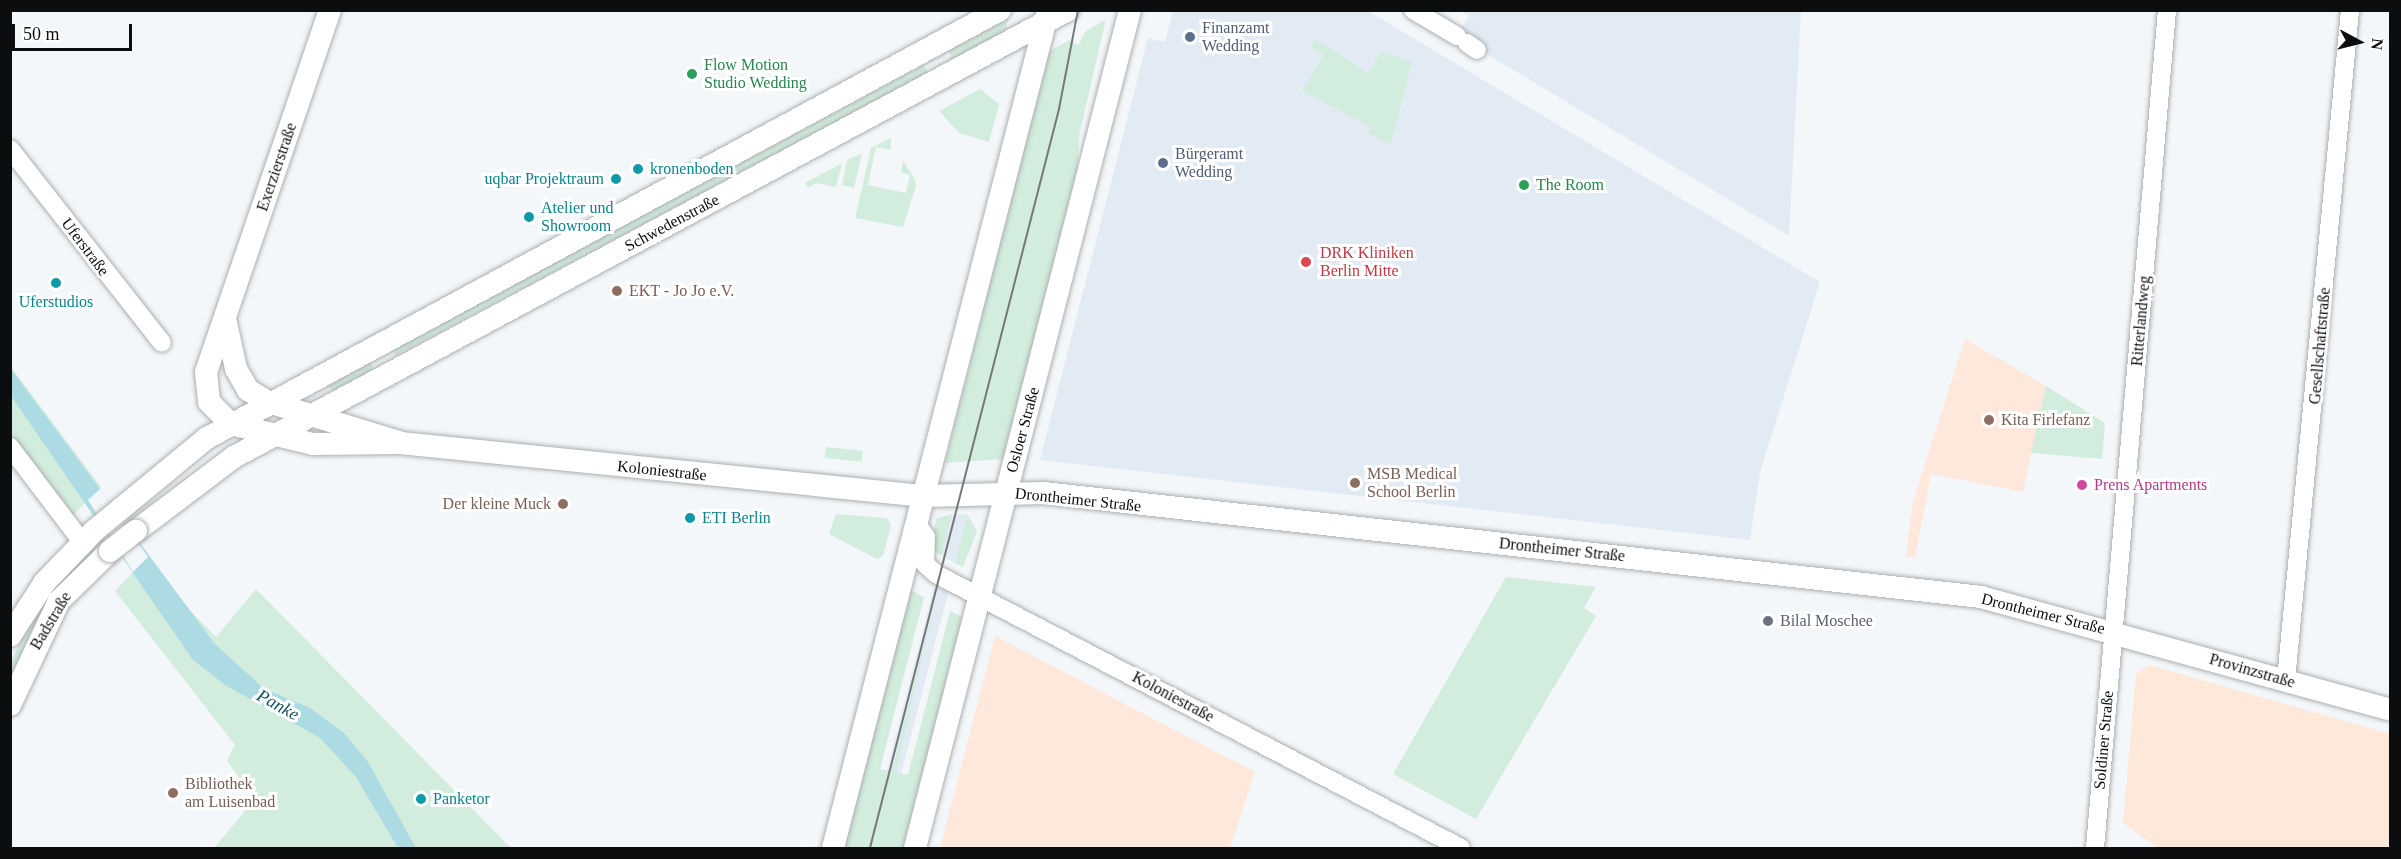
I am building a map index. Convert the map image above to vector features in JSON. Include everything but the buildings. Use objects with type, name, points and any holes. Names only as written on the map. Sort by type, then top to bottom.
[{"type":"main road","name":"Exerzierstraße","points":[[231,424],[214,410],[205,384],[330,10]]},
{"type":"main road","name":"Schwedenstraße","points":[[268,402],[1000,10]]},
{"type":"main road","name":"Schwedenstraße","points":[[274,435],[1046,17],[1068,10]]},
{"type":"main road","name":"Osloer Straße","points":[[915,849],[1130,10]]},
{"type":"main road","points":[[833,849],[1046,17]]},
{"type":"main road","points":[[226,323],[240,376],[248,390],[268,402],[231,424]]},
{"type":"main road","name":"Koloniestraße","points":[[268,402],[400,443],[924,496],[1006,493]]},
{"type":"main road","name":"Koloniestraße","points":[[231,424],[274,435],[362,447],[400,443]]},
{"type":"main road","name":"Badstraße","points":[[10,636],[45,582],[120,506],[231,424]]},
{"type":"main road","name":"Badstraße","points":[[10,705],[60,601],[110,551],[227,462],[274,435]]},
{"type":"main road","name":"Drontheimer Straße","points":[[1006,493],[1981,597],[2113,631]]},
{"type":"main road","name":"Provinzstraße","points":[[2113,631],[2391,710]]},
{"type":"street","points":[[1413,10],[1467,43]]},
{"type":"street","name":"Ritterlandweg","points":[[2113,631],[2167,10]]},
{"type":"street","name":"Gesellschaftstraße","points":[[2286,680],[2350,10]]},
{"type":"street","name":"Uferstraße","points":[[10,149],[162,343]]},
{"type":"street","points":[[10,447],[88,537]]},
{"type":"street","name":"Koloniestraße","points":[[917,524],[926,537],[927,568],[1461,849]]},
{"type":"street","name":"Soldiner Straße","points":[[2095,849],[2113,631]]},
{"type":"shaded area","points":[[1173,11],[1368,11],[1820,282],[1760,472],[1750,540],[1040,460],[1148,38],[1165,42]]},
{"type":"shaded area","points":[[1461,11],[1801,11],[1789,236],[1457,36],[1469,16]]},
{"type":"shaded area","name":"Kita Firlefanz","points":[[1965,339],[2046,386],[2023,492],[1931,474],[1915,558],[1906,557],[1913,501]]},
{"type":"shaded area","points":[[952,514],[967,514],[955,563],[942,556]]},
{"type":"shaded area","points":[[935,583],[949,590],[882,848],[867,848]]},
{"type":"shaded area","points":[[995,636],[1255,772],[1230,848],[940,848]]},
{"type":"shaded area","points":[[2149,665],[2390,734],[2390,848],[2158,848],[2123,823],[2136,674]]},
{"type":"green space","points":[[1008,19],[1005,33],[952,59],[949,51]]},
{"type":"green space","points":[[1106,19],[1079,136],[1077,171],[1004,459],[945,463],[1048,52],[1069,40],[1078,45],[1086,31]]},
{"type":"green space","points":[[1315,39],[1368,73],[1381,52],[1412,62],[1391,144],[1368,134],[1371,127],[1302,91],[1324,55],[1311,47]]},
{"type":"green space","points":[[924,65],[928,73],[395,356],[394,348]]},
{"type":"green space","points":[[980,89],[999,104],[989,142],[959,133],[939,111]]},
{"type":"green space","points":[[891,138],[891,150],[876,147],[868,185],[906,193],[910,175],[901,172],[903,161],[915,179],[916,186],[903,227],[855,218],[871,148]]},
{"type":"green space","points":[[862,153],[854,188],[842,185],[847,160]]},
{"type":"green space","points":[[842,163],[836,187],[817,183],[808,188],[805,183]]},
{"type":"green space","points":[[370,361],[374,369],[335,391],[323,385]]},
{"type":"green space","points":[[11,367],[101,487],[71,517],[11,435]]},
{"type":"green space","points":[[2046,386],[2105,423],[2102,459],[2031,453]]},
{"type":"green space","points":[[826,447],[863,451],[862,462],[825,458]]},
{"type":"green space","points":[[836,514],[887,518],[891,525],[883,556],[877,559],[829,534]]},
{"type":"green space","points":[[952,514],[942,556],[929,547],[937,518]]},
{"type":"green space","points":[[967,514],[977,531],[963,567],[955,563]]},
{"type":"green space","points":[[148,557],[177,597],[216,637],[256,589],[511,848],[214,848],[255,799],[227,761],[235,745],[115,591]]},
{"type":"green space","points":[[1506,577],[1596,587],[1584,608],[1596,616],[1476,819],[1393,774]]},
{"type":"green space","points":[[910,590],[924,597],[880,769],[892,771],[934,604],[896,773],[908,775],[950,611],[962,617],[904,848],[843,848]]},
{"type":"green space","points":[[35,612],[39,615],[11,682],[11,660]]},
{"type":"water","name":"Panke","points":[[11,369],[214,643],[263,688],[310,708],[344,733],[368,762],[416,848],[398,848],[356,777],[320,738],[225,685],[193,660],[11,396]]},
{"type":"pier","points":[[100,489],[148,557],[133,572],[88,500]]},
{"type":"tram line","points":[[870,848],[1059,109],[1078,10]]},
{"type":"place","name":"Finanzamt Wedding","points":[[1190,37]]},
{"type":"place","name":"Flow Motion Studio Wedding","points":[[692,74]]},
{"type":"place","name":"Bürgeramt Wedding","points":[[1163,163]]},
{"type":"place","name":"kronenboden","points":[[638,169]]},
{"type":"place","name":"uqbar Projektraum","points":[[616,179]]},
{"type":"place","name":"The Room","points":[[1524,185]]},
{"type":"place","name":"Atelier und Showroom","points":[[529,217]]},
{"type":"place","name":"DRK Kliniken Berlin Mitte","points":[[1306,262]]},
{"type":"place","name":"Uferstudios","points":[[56,283]]},
{"type":"place","name":"EKT - Jo Jo e.V.","points":[[617,291]]},
{"type":"place","name":"Kita Firlefanz","points":[[1989,420]]},
{"type":"place","name":"MSB Medical School Berlin","points":[[1355,483]]},
{"type":"place","name":"Prens Apartments","points":[[2082,485]]},
{"type":"place","name":"Der kleine Muck","points":[[563,504]]},
{"type":"place","name":"ETI Berlin","points":[[690,518]]},
{"type":"place","name":"Bilal Moschee","points":[[1768,621]]},
{"type":"place","name":"Bibliothek am Luisenbad","points":[[173,793]]},
{"type":"place","name":"Panketor","points":[[421,799]]}]
